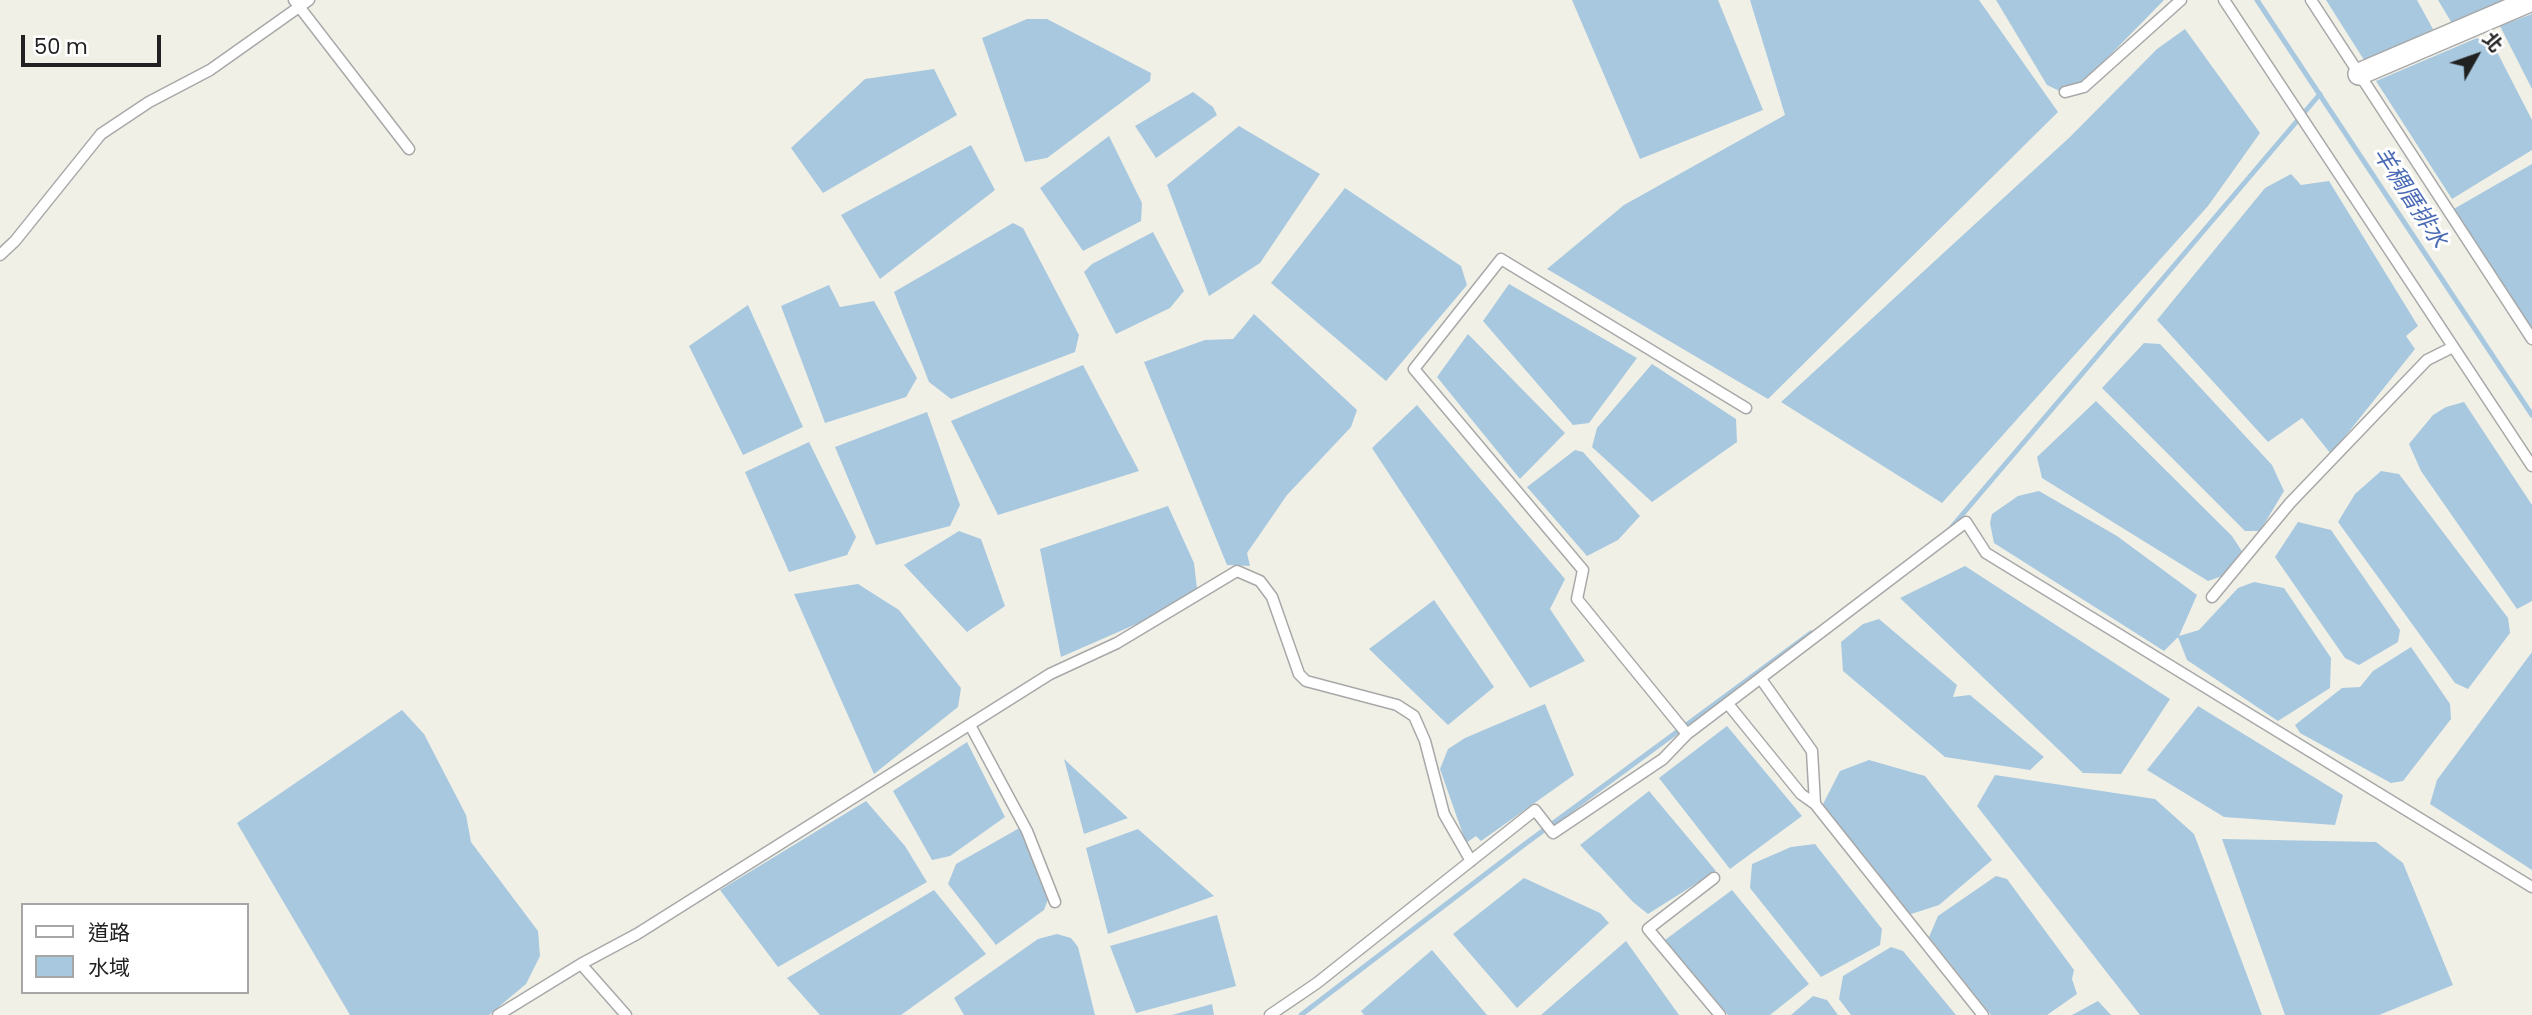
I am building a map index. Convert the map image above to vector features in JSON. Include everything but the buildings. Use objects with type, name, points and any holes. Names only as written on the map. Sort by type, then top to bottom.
[{"type":"street","points":[[2359,74],[2532,1]]},
{"type":"lane","points":[[2065,92],[2084,87],[2181,0]]},
{"type":"lane","points":[[2224,0],[2532,466]]},
{"type":"lane","points":[[2311,0],[2532,339]]},
{"type":"lane","points":[[0,255],[16,241],[101,134],[149,102],[210,70],[300,2],[409,149]]},
{"type":"lane","points":[[1687,734],[1577,599],[1583,570],[1414,369],[1501,259],[1746,408]]},
{"type":"lane","points":[[2212,597],[2290,503],[2427,360],[2454,347]]},
{"type":"lane","points":[[1270,1015],[1317,983],[1535,810],[1553,833],[1663,759],[1687,734],[1966,522],[1986,553],[2532,887]]},
{"type":"lane","points":[[498,1015],[581,964],[637,934],[1050,674],[1117,642],[1200,594],[1224,576],[1237,571],[1260,581],[1272,597],[1299,674],[1306,681],[1397,705],[1414,716],[1424,741],[1444,814],[1471,861]]},
{"type":"lane","points":[[1761,679],[1812,751],[1815,804]]},
{"type":"lane","points":[[1728,704],[1801,793],[1815,804],[1983,1015]]},
{"type":"lane","points":[[970,725],[1027,831],[1055,902]]},
{"type":"lane","points":[[1714,878],[1648,929],[1720,1015]]},
{"type":"lane","points":[[581,964],[626,1015]]},
{"type":"water","points":[[1572,0],[1718,0],[1763,110],[1640,159]]},
{"type":"water","points":[[1750,0],[1979,0],[2058,112],[1768,399],[1547,269],[1624,205],[1785,115]]},
{"type":"water","points":[[1996,0],[2164,0],[2070,96],[2047,85]]},
{"type":"water","points":[[2326,0],[2417,0],[2434,31],[2364,60]]},
{"type":"water","points":[[2438,0],[2509,0],[2453,25]]},
{"type":"water","points":[[2532,14],[2532,89],[2500,26]]},
{"type":"water","points":[[1027,19],[1047,19],[1151,73],[1150,81],[1047,158],[1025,162],[982,38]]},
{"type":"water","points":[[2185,29],[2260,133],[2208,206],[1942,503],[1781,402],[2071,136],[2157,49]]},
{"type":"water","points":[[2477,38],[2495,48],[2532,120],[2532,150],[2452,199],[2376,81]]},
{"type":"water","points":[[934,69],[957,115],[823,193],[791,148],[865,79]]},
{"type":"water","points":[[1193,92],[1213,107],[1217,115],[1156,158],[1135,126]]},
{"type":"water","points":[[1239,126],[1320,174],[1260,263],[1209,296],[1167,185]]},
{"type":"water","points":[[1109,136],[1142,203],[1141,221],[1083,251],[1040,188]]},
{"type":"water","points":[[971,145],[995,190],[880,279],[841,215]]},
{"type":"water","points":[[2532,164],[2532,330],[2452,210]]},
{"type":"water","points":[[2291,174],[2301,185],[2329,181],[2418,326],[2406,336],[2415,349],[2331,454],[2302,418],[2268,442],[2157,320],[2265,188]]},
{"type":"water","points":[[1345,188],[1461,266],[1467,285],[1386,381],[1271,283]]},
{"type":"water","points":[[1013,223],[1023,228],[1079,335],[1075,352],[951,399],[929,382],[894,292]]},
{"type":"water","points":[[1153,232],[1184,291],[1170,308],[1116,334],[1084,272],[1092,264]]},
{"type":"water","points":[[1509,284],[1637,358],[1589,423],[1573,425],[1483,321]]},
{"type":"water","points":[[829,285],[840,307],[874,301],[917,378],[906,397],[825,423],[781,306]]},
{"type":"water","points":[[748,305],[803,427],[743,455],[689,346]]},
{"type":"water","points":[[1254,314],[1357,410],[1351,427],[1287,495],[1247,553],[1250,566],[1227,565],[1144,362],[1205,340],[1233,339]]},
{"type":"water","points":[[1468,334],[1565,433],[1520,479],[1437,377]]},
{"type":"water","points":[[2144,343],[2160,344],[2272,465],[2284,491],[2260,531],[2245,531],[2102,388]]},
{"type":"water","points":[[1652,364],[1736,419],[1737,442],[1652,502],[1592,447],[1597,428]]},
{"type":"water","points":[[1083,365],[1139,471],[998,515],[951,421]]},
{"type":"water","points":[[2096,401],[2232,536],[2243,553],[2234,572],[2208,581],[2042,478],[2037,457]]},
{"type":"water","points":[[2464,402],[2532,505],[2532,601],[2517,609],[2421,471],[2409,444],[2433,415],[2446,407]]},
{"type":"water","points":[[1417,405],[1565,579],[1550,609],[1585,661],[1530,688],[1372,448]]},
{"type":"water","points":[[927,412],[960,505],[950,526],[876,545],[835,447]]},
{"type":"water","points":[[809,442],[856,537],[847,555],[789,572],[745,472]]},
{"type":"water","points":[[1575,450],[1583,452],[1640,516],[1618,540],[1587,556],[1527,487]]},
{"type":"water","points":[[2381,471],[2399,474],[2508,618],[2510,633],[2468,689],[2455,683],[2338,522],[2355,494]]},
{"type":"water","points":[[2039,491],[2117,536],[2197,595],[2179,636],[2199,630],[2238,588],[2254,582],[2284,588],[2331,658],[2330,688],[2278,721],[2187,660],[2178,637],[2164,651],[1994,543],[1990,523],[1992,514],[2018,496]]},
{"type":"water","points":[[1168,506],[1194,563],[1198,597],[1061,657],[1040,549]]},
{"type":"water","points":[[2298,522],[2331,530],[2400,630],[2398,642],[2359,665],[2345,658],[2275,557]]},
{"type":"water","points":[[959,531],[981,539],[1005,606],[967,632],[904,565]]},
{"type":"water","points":[[1965,566],[2170,699],[2121,774],[2083,773],[1900,598]]},
{"type":"water","points":[[858,584],[899,610],[961,688],[958,707],[874,774],[794,594]]},
{"type":"water","points":[[1434,600],[1494,687],[1448,725],[1369,649]]},
{"type":"water","points":[[1879,619],[1957,685],[1953,697],[1970,695],[2044,757],[2030,770],[1945,757],[1843,671],[1841,642],[1863,624]]},
{"type":"water","points":[[2411,647],[2450,704],[2451,719],[2403,781],[2391,783],[2300,733],[2295,725],[2342,688],[2360,687],[2373,671]]},
{"type":"water","points":[[2532,652],[2532,870],[2430,804],[2437,780]]},
{"type":"water","points":[[1545,704],[1574,775],[1481,841],[1476,836],[1466,843],[1440,769],[1448,749],[1465,738]]},
{"type":"water","points":[[2198,706],[2343,795],[2335,825],[2224,817],[2147,770]]},
{"type":"water","points":[[402,710],[424,734],[466,815],[471,842],[538,931],[540,956],[526,984],[489,1015],[350,1015],[237,823]]},
{"type":"water","points":[[1727,726],[1802,816],[1730,869],[1659,778]]},
{"type":"water","points":[[967,742],[1005,817],[950,856],[932,860],[893,791]]},
{"type":"water","points":[[1064,759],[1128,818],[1084,834]]},
{"type":"water","points":[[1869,760],[1925,776],[1992,860],[1939,905],[1908,915],[1822,806],[1840,771]]},
{"type":"water","points":[[1995,775],[2155,799],[2194,834],[2262,1015],[2140,1015],[1977,806]]},
{"type":"water","points":[[1649,791],[1716,871],[1648,914],[1633,902],[1580,845]]},
{"type":"water","points":[[866,801],[905,846],[927,882],[778,967],[720,890]]},
{"type":"water","points":[[1023,826],[1052,889],[1044,910],[996,945],[948,884],[956,864]]},
{"type":"water","points":[[1138,829],[1214,896],[1108,934],[1086,848]]},
{"type":"water","points":[[2222,839],[2376,842],[2403,863],[2453,985],[2379,1015],[2285,1015]]},
{"type":"water","points":[[1815,844],[1882,929],[1880,945],[1821,977],[1750,888],[1752,864],[1791,847]]},
{"type":"water","points":[[1996,876],[2007,879],[2074,970],[2072,979],[2077,994],[2047,1015],[1991,1015],[1929,937],[1938,916]]},
{"type":"water","points":[[1524,878],[1600,913],[1609,923],[1517,1008],[1453,934]]},
{"type":"water","points":[[934,890],[986,954],[901,1015],[820,1015],[787,978]]},
{"type":"water","points":[[1732,890],[1809,984],[1770,1015],[1728,1015],[1665,940]]},
{"type":"water","points":[[1217,915],[1236,986],[1136,1013],[1110,946]]},
{"type":"water","points":[[1057,934],[1071,938],[1078,947],[1095,1015],[964,1015],[954,998],[1038,939]]},
{"type":"water","points":[[1626,941],[1679,1015],[1541,1015]]},
{"type":"water","points":[[1891,947],[1903,951],[1956,1015],[1851,1015],[1839,999],[1843,976]]},
{"type":"water","points":[[1432,950],[1487,1015],[1364,1015],[1361,1011]]},
{"type":"water","points":[[1813,996],[1827,1000],[1838,1015],[1791,1015]]},
{"type":"water","points":[[2098,1001],[2111,1015],[2072,1015]]},
{"type":"water","points":[[1212,1004],[1214,1015],[1172,1015]]},
{"type":"waterway","name":"羊稠厝排水","points":[[2257,0],[2532,415]]},
{"type":"waterway","points":[[1950,529],[2320,94]]},
{"type":"waterway","points":[[1301,1015],[1525,844],[1811,633]]}]
